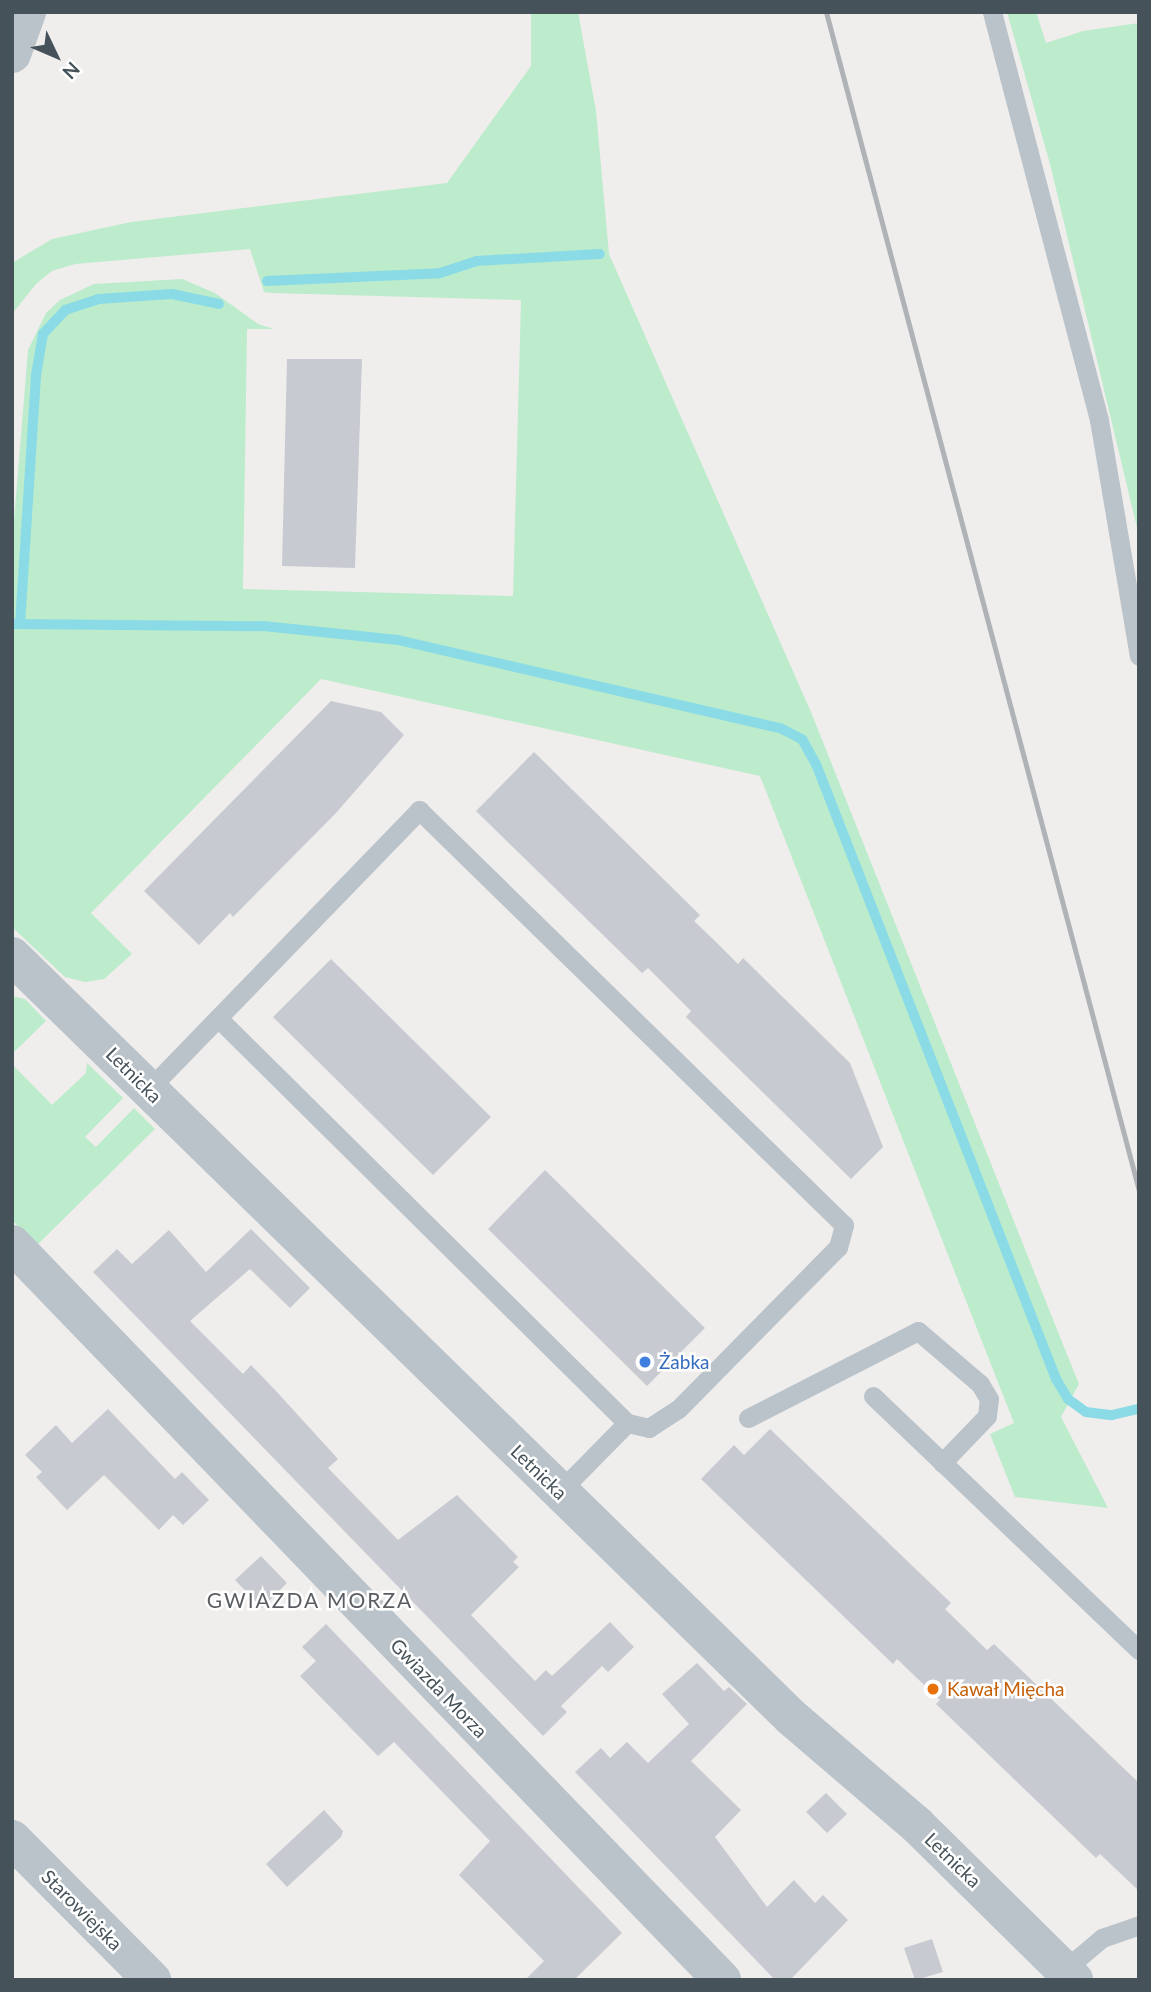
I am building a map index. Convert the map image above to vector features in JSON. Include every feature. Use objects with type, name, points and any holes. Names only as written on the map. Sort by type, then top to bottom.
[{"type":"street","name":"Letnicka","points":[[12,956],[791,1717],[916,1825],[1064,1976]]},
{"type":"street","name":"Gwiazda Morza","points":[[12,1244],[722,1980]]},
{"type":"street","name":"Starowiejska","points":[[12,1839],[152,1980]]},
{"type":"lane","points":[[992,12],[1100,420],[1139,656]]},
{"type":"lane","points":[[148,1090],[419,810],[806,1192],[839,1218],[846,1232],[838,1247],[684,1403],[649,1428],[627,1423],[218,1018]]},
{"type":"lane","points":[[748,1418],[918,1331],[980,1384],[989,1399],[987,1416],[942,1463]]},
{"type":"lane","points":[[873,1396],[1139,1650]]},
{"type":"lane","points":[[559,1492],[627,1423]]},
{"type":"lane","points":[[1064,1976],[1102,1938],[1139,1925]]},
{"type":"green space","points":[[531,12],[578,12],[596,111],[609,254],[811,712],[1079,1384],[1061,1417],[1108,1508],[1015,1497],[990,1434],[1014,1423],[760,776],[321,679],[91,913],[132,954],[104,979],[85,982],[65,977],[12,927],[12,545],[28,350],[46,313],[60,300],[94,284],[182,279],[215,293],[258,324],[274,329],[247,329],[243,589],[513,596],[521,300],[264,292],[250,249],[75,264],[52,271],[36,284],[12,314],[12,263],[52,239],[131,222],[447,183],[531,66]]},
{"type":"green space","points":[[1007,12],[1036,12],[1046,43],[1083,31],[1139,23],[1139,536],[1050,164]]},
{"type":"green space","points":[[12,996],[25,999],[46,1021],[12,1054]]},
{"type":"green space","points":[[87,1063],[123,1098],[85,1137],[96,1147],[134,1108],[155,1129],[37,1245],[12,1220],[12,1064],[52,1105],[86,1073]]},
{"type":"building","points":[[287,359],[362,359],[355,568],[282,566]]},
{"type":"building","points":[[331,701],[381,712],[404,735],[336,813],[233,917],[230,913],[199,945],[144,891]]},
{"type":"building","points":[[534,752],[700,915],[694,921],[738,964],[743,958],[850,1063],[883,1147],[851,1179],[686,1017],[691,1011],[648,968],[642,973],[476,811]]},
{"type":"building","points":[[331,959],[491,1117],[433,1175],[273,1017]]},
{"type":"building","points":[[545,1170],[705,1328],[647,1386],[488,1229]]},
{"type":"building","points":[[251,1229],[310,1288],[290,1308],[250,1269],[190,1321],[243,1374],[251,1365],[276,1391],[338,1459],[328,1468],[398,1540],[457,1495],[518,1557],[513,1562],[519,1567],[471,1615],[535,1681],[546,1670],[552,1676],[610,1622],[634,1647],[608,1672],[602,1666],[561,1706],[567,1712],[543,1736],[93,1272],[117,1249],[132,1264],[169,1230],[206,1272]]},
{"type":"building","points":[[108,1409],[175,1479],[182,1472],[209,1500],[183,1525],[173,1515],[159,1530],[104,1475],[67,1510],[36,1477],[42,1472],[25,1455],[56,1425],[72,1443]]},
{"type":"building","points":[[770,1429],[951,1603],[945,1609],[987,1650],[994,1644],[1139,1783],[1139,1891],[1100,1854],[1096,1858],[936,1704],[940,1700],[897,1659],[893,1664],[701,1479],[734,1445],[744,1455]]},
{"type":"building","points":[[261,1556],[287,1583],[262,1608],[235,1580]]},
{"type":"building","points":[[326,1624],[622,1933],[574,1980],[525,1980],[544,1961],[459,1875],[490,1841],[394,1742],[378,1756],[300,1676],[316,1661],[302,1647]]},
{"type":"building","points":[[697,1663],[724,1691],[729,1687],[747,1704],[691,1761],[741,1810],[715,1837],[767,1907],[794,1880],[815,1903],[823,1895],[848,1920],[790,1980],[775,1980],[575,1772],[601,1748],[610,1758],[627,1742],[648,1763],[689,1724],[662,1694]]},
{"type":"building","points":[[826,1793],[847,1814],[827,1833],[806,1812]]},
{"type":"building","points":[[324,1810],[343,1831],[341,1837],[287,1887],[266,1864]]},
{"type":"building","points":[[932,1939],[943,1972],[915,1980],[904,1948]]},
{"type":"waterway","points":[[267,281],[440,273],[476,261],[600,254]]},
{"type":"waterway","points":[[20,624],[36,375],[43,334],[65,310],[98,299],[172,294],[219,304]]},
{"type":"waterway","points":[[12,624],[263,626],[398,640],[780,728],[802,739],[816,764],[1056,1379],[1068,1399],[1086,1412],[1112,1415],[1139,1409]]},
{"type":"railway","points":[[826,12],[1139,1191]]},
{"type":"place","name":"Żabka","points":[[645,1362]]},
{"type":"place","name":"Kawał Mięcha","points":[[933,1689]]},
{"type":"district","name":"GWIAZDA MORZA","points":[[310,1600]]}]
